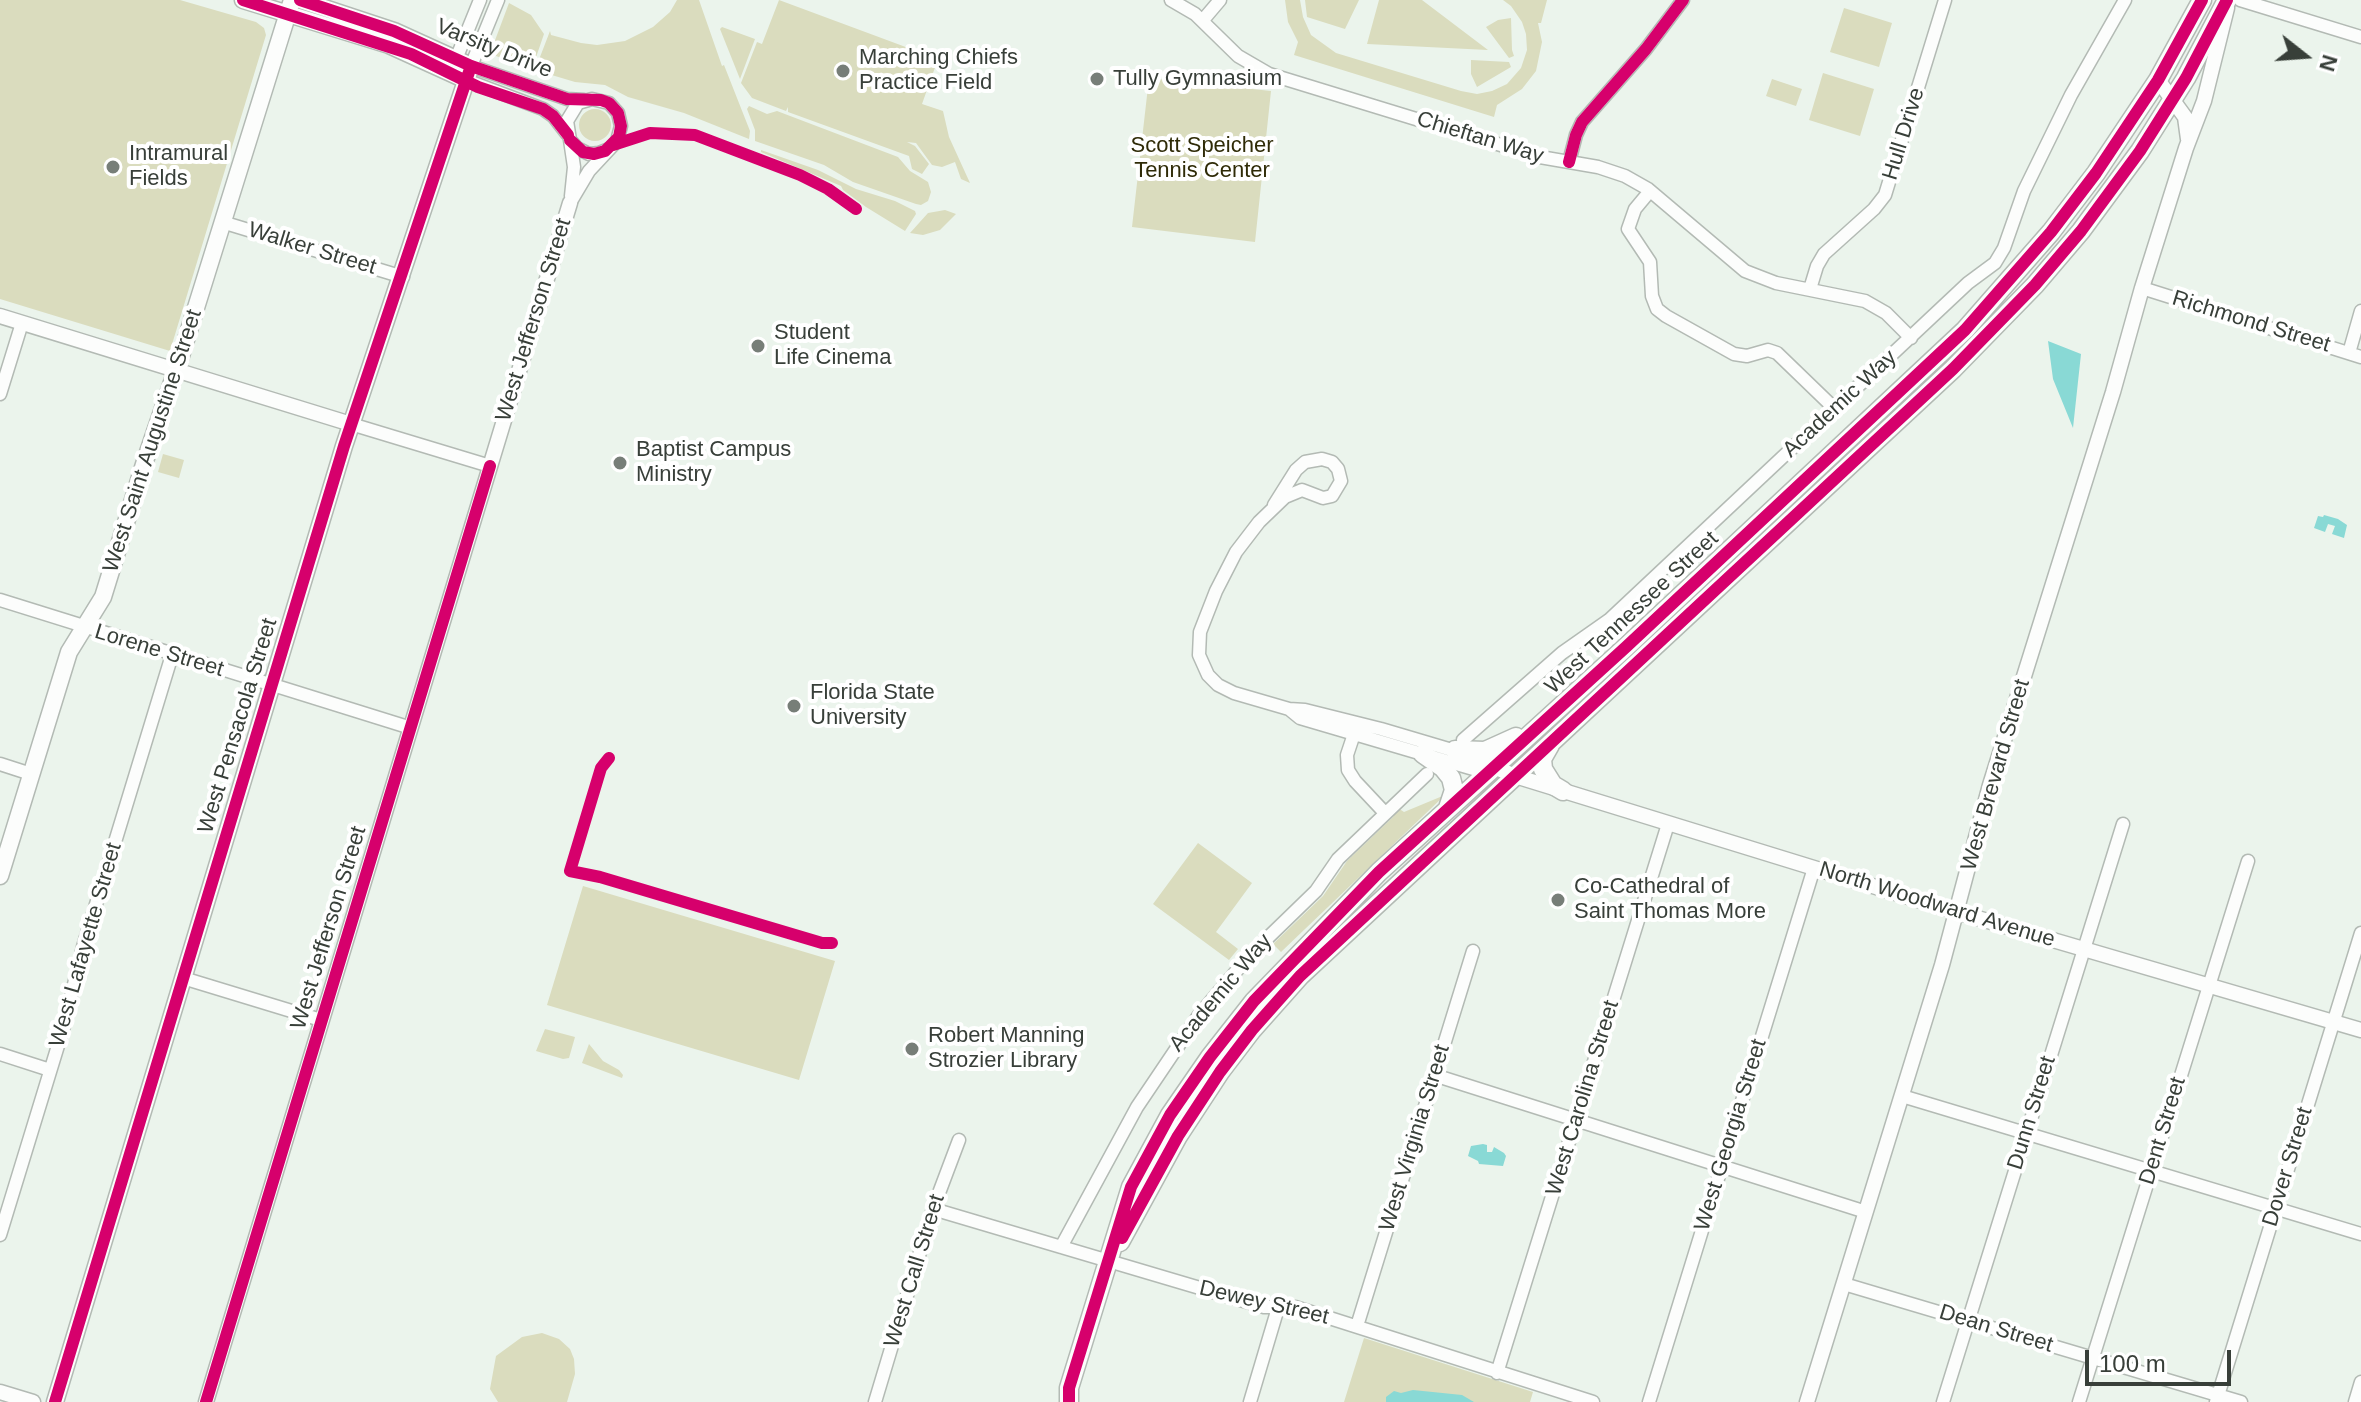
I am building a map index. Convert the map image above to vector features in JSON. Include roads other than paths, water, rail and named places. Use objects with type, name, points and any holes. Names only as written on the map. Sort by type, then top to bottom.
[{"type":"main road","name":"Varsity Drive","points":[[243,0],[289,7],[389,45],[453,65]]},
{"type":"main road","name":"Varsity Drive","points":[[300,0],[394,31],[469,73]]},
{"type":"main road","name":"West Tennessee Street","points":[[1066,1397],[1127,1195],[1170,1115],[1254,1001],[1289,961],[1379,872],[1965,330],[2080,195],[2158,80],[2202,0]]},
{"type":"main road","name":"West Tennessee Street","points":[[1108,1262],[1192,1114],[1252,1030],[1306,970],[1987,336],[2081,231],[2120,179],[2173,100],[2227,0]]},
{"type":"main road","name":"West Saint Augustine Street","points":[[0,876],[69,652],[103,597],[289,7]]},
{"type":"main road","name":"West Pensacola Street","points":[[55,1402],[351,424],[403,277],[469,73]]},
{"type":"main road","points":[[1459,745],[1478,752],[1492,749],[1543,722]]},
{"type":"main road","points":[[1552,742],[1542,764],[1549,781],[1563,791]]},
{"type":"main road","points":[[1423,754],[1443,768],[1452,780],[1453,794],[1446,811]]},
{"type":"street","points":[[453,65],[480,0]]},
{"type":"street","name":"West Pensacola Street","points":[[469,73],[498,0]]},
{"type":"street","name":"Chieftan Way","points":[[1171,0],[1203,20],[1238,56],[1269,74],[1540,157],[1610,171],[1650,191],[1745,271],[1770,282],[1850,296],[1871,303],[1911,338]]},
{"type":"street","points":[[1203,20],[1220,0]]},
{"type":"street","points":[[1569,162],[1582,122],[1646,49],[1683,0]]},
{"type":"street","name":"Hull Drive","points":[[1810,289],[1815,270],[1824,254],[1874,209],[1885,195],[1945,0]]},
{"type":"street","name":"Academic Way","points":[[1459,745],[1562,653],[1609,620],[1968,283],[1999,258],[2024,191],[2071,95],[2125,0]]},
{"type":"street","name":"West Brevard Street","points":[[1807,1402],[1957,912],[1990,785],[2109,406],[2142,288],[2204,101],[2222,33],[2227,0]]},
{"type":"street","points":[[2240,0],[2361,37]]},
{"type":"street","name":"Varsity Drive","points":[[469,73],[567,99],[584,100]]},
{"type":"street","name":"Varsity Drive","points":[[469,73],[543,109],[553,116],[569,138]]},
{"type":"street","name":"West Brevard Street","points":[[2158,80],[2188,125],[2186,148]]},
{"type":"street","points":[[584,100],[605,101],[618,113],[620,131],[617,141],[599,153],[589,154],[577,148],[569,138],[568,117],[573,108],[584,100]]},
{"type":"street","points":[[2173,100],[2191,105],[2204,101]]},
{"type":"street","name":"West Jefferson Street","points":[[206,1402],[570,203],[574,167],[569,138]]},
{"type":"street","name":"West Jefferson Street","points":[[570,203],[589,171],[609,149]]},
{"type":"street","points":[[1650,191],[1635,209],[1628,229],[1650,262],[1653,299],[1657,309],[1734,354],[1747,356],[1768,350],[1777,353],[1835,409]]},
{"type":"street","name":"Walker Street","points":[[222,222],[403,277]]},
{"type":"street","name":"Richmond Street","points":[[2142,288],[2355,355]]},
{"type":"street","points":[[2355,355],[2361,311]]},
{"type":"street","points":[[0,316],[490,466]]},
{"type":"street","points":[[0,394],[22,323]]},
{"type":"street","name":"North Woodward Avenue","points":[[1274,505],[1299,490],[1323,498],[1330,497],[1340,483],[1338,469],[1332,462],[1322,459],[1305,462],[1244,540],[1224,574],[1201,627],[1199,651],[1206,673],[1220,687],[1289,709],[1459,745],[1491,770]]},
{"type":"street","name":"Lorene Street","points":[[0,600],[411,728]]},
{"type":"street","name":"West Lafayette Street","points":[[0,1235],[50,1070],[79,959],[172,655]]},
{"type":"street","name":"North Woodward Avenue","points":[[1289,709],[1300,718],[1423,754],[1515,776],[1957,912],[2361,1030]]},
{"type":"street","points":[[1354,734],[1347,755],[1348,770],[1385,813]]},
{"type":"street","points":[[0,764],[31,774]]},
{"type":"street","name":"Academic Way","points":[[1061,1247],[1137,1107],[1185,1034],[1243,962],[1316,891],[1338,859],[1427,774]]},
{"type":"street","name":"West Carolina Street","points":[[1497,1373],[1668,824]]},
{"type":"street","name":"Dunn Street","points":[[1943,1402],[2123,824]]},
{"type":"street","name":"Dent Street","points":[[2079,1402],[2248,861]]},
{"type":"street","name":"West Georgia Street","points":[[1649,1402],[1814,868]]},
{"type":"street","name":"Dover Street","points":[[2217,1399],[2361,933]]},
{"type":"street","name":"West Virginia Street","points":[[1357,1326],[1473,951]]},
{"type":"street","points":[[183,978],[321,1020]]},
{"type":"street","points":[[0,1054],[50,1070]]},
{"type":"street","points":[[1434,1075],[1866,1212]]},
{"type":"street","points":[[1902,1096],[2361,1234]]},
{"type":"street","name":"West Call Street","points":[[875,1402],[933,1209],[959,1140]]},
{"type":"street","name":"Dewey Street","points":[[933,1209],[1264,1307],[1295,1307],[1593,1402]]},
{"type":"street","name":"Dean Street","points":[[1844,1284],[2217,1399],[2241,1402]]},
{"type":"street","points":[[1250,1402],[1278,1308]]},
{"type":"street","points":[[2355,1402],[2361,1382]]},
{"type":"street","points":[[0,1392],[33,1402]]},
{"type":"water","points":[[2048,341],[2081,354],[2073,428],[2053,379]]},
{"type":"water","points":[[2324,515],[2347,525],[2344,538],[2332,534],[2335,526],[2328,524],[2325,532],[2314,528],[2318,516]]},
{"type":"water","points":[[1487,1145],[1487,1152],[1492,1152],[1494,1147],[1504,1153],[1503,1166],[1479,1164],[1468,1156],[1471,1146]]},
{"type":"water","points":[[1394,1391],[1462,1395],[1474,1402],[1386,1402],[1386,1397]]},
{"type":"place","name":"Marching Chiefs Practice Field","points":[[843,71]]},
{"type":"place","name":"Tully Gymnasium","points":[[1097,79]]},
{"type":"place","name":"Intramural Fields","points":[[113,167]]},
{"type":"place","name":"Student Life Cinema","points":[[758,346]]},
{"type":"place","name":"Baptist Campus Ministry","points":[[620,463]]},
{"type":"place","name":"Florida State University","points":[[794,706]]},
{"type":"place","name":"Co-Cathedral of Saint Thomas More","points":[[1558,900]]},
{"type":"place","name":"Robert Manning Strozier Library","points":[[912,1049]]},
{"type":"park label","name":"Scott Speicher Tennis Center","points":[[1202,158]]}]
